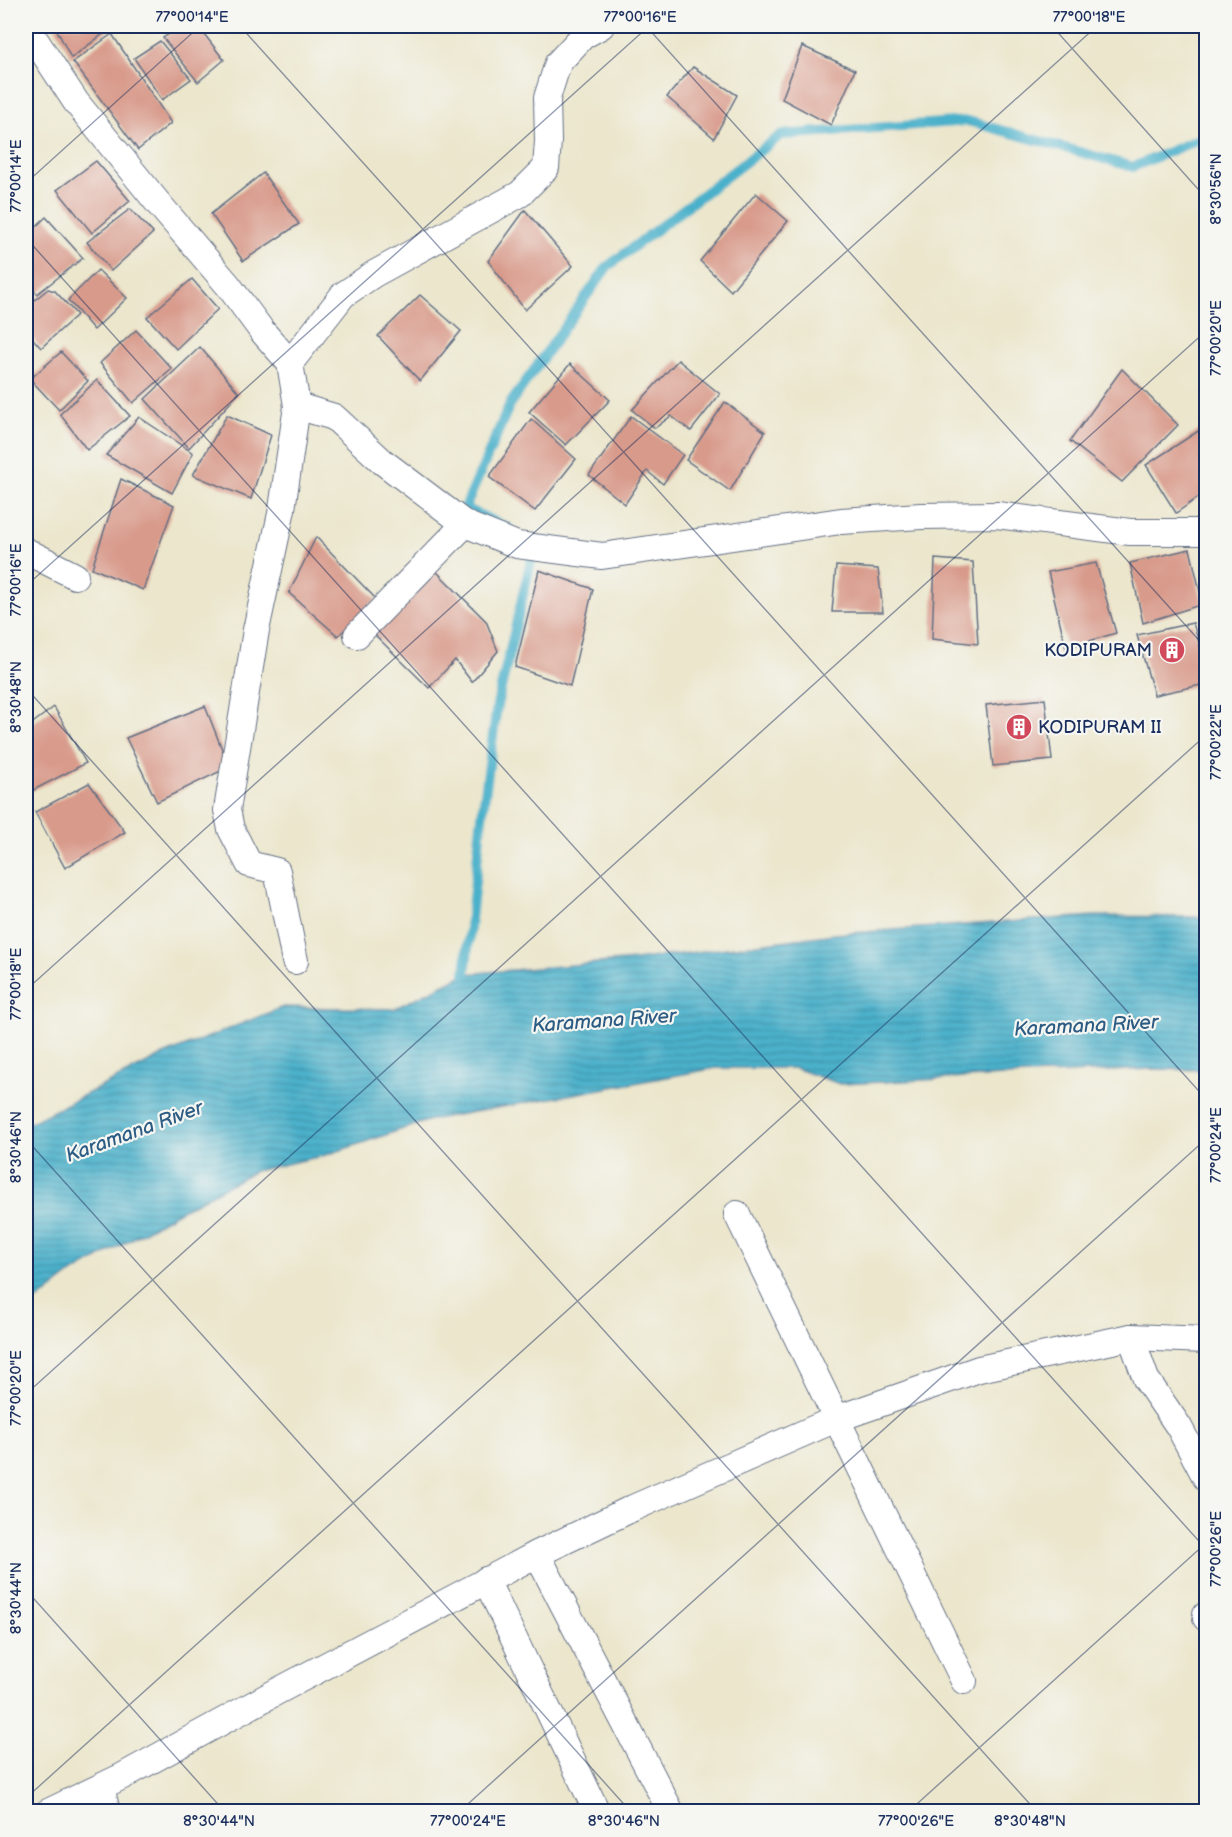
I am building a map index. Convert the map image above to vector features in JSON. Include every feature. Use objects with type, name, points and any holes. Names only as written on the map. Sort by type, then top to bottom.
[{"type":"street","points":[[26,26],[76,102],[290,363],[297,406],[282,509],[256,630],[227,810],[231,829],[249,864],[278,871],[295,961]]},
{"type":"street","points":[[290,363],[343,295],[374,274],[520,194],[546,168],[547,98],[558,63],[584,36],[601,26]]},
{"type":"street","points":[[297,406],[334,417],[383,462],[465,524],[517,545],[602,556],[841,521],[921,516],[997,515],[1130,532],[1206,532]]},
{"type":"street","points":[[357,636],[465,524]]},
{"type":"street","points":[[26,551],[75,576]]},
{"type":"street","points":[[737,1214],[964,1681]]},
{"type":"street","points":[[1131,1337],[1146,1379],[1179,1427],[1206,1478]]},
{"type":"street","points":[[48,1812],[101,1787],[537,1554],[633,1508],[837,1419],[979,1370],[1131,1337],[1206,1340]]},
{"type":"street","points":[[537,1554],[671,1812]]},
{"type":"street","points":[[486,1581],[597,1812]]},
{"type":"street","points":[[101,1787],[107,1812]]},
{"type":"water","name":"Karamana River","points":[[1094,916],[1206,917],[1206,1070],[1151,1069],[840,1084],[794,1068],[716,1068],[430,1120],[326,1155],[255,1171],[178,1212],[73,1273],[26,1309],[26,1125],[161,1056],[283,1007],[394,1009],[465,974],[635,960],[835,934]]},
{"type":"building","points":[[55,26],[110,26],[111,28],[71,58]]},
{"type":"building","points":[[181,26],[198,26],[224,60],[198,82],[163,38]]},
{"type":"building","points":[[112,34],[171,123],[138,150],[73,62]]},
{"type":"building","points":[[160,41],[191,79],[162,100],[134,58]]},
{"type":"building","points":[[802,46],[855,70],[831,125],[782,99]]},
{"type":"building","points":[[693,67],[737,95],[714,138],[667,97]]},
{"type":"building","points":[[96,161],[130,201],[92,233],[57,190]]},
{"type":"building","points":[[263,173],[299,224],[243,261],[211,214]]},
{"type":"building","points":[[756,193],[788,221],[731,291],[700,261]]},
{"type":"building","points":[[130,209],[153,233],[111,271],[87,242]]},
{"type":"building","points":[[525,210],[573,266],[525,310],[488,261]]},
{"type":"building","points":[[46,217],[83,258],[37,294],[26,279],[26,236]]},
{"type":"building","points":[[98,270],[127,298],[94,330],[68,300]]},
{"type":"building","points":[[192,279],[218,309],[176,349],[147,317]]},
{"type":"building","points":[[48,289],[55,291],[77,315],[41,348],[26,331],[26,307]]},
{"type":"building","points":[[420,295],[461,331],[420,381],[378,336]]},
{"type":"building","points":[[136,330],[172,369],[133,403],[100,363]]},
{"type":"building","points":[[200,347],[239,393],[189,448],[145,399]]},
{"type":"building","points":[[61,352],[88,381],[59,410],[30,379]]},
{"type":"building","points":[[678,360],[720,394],[691,431],[671,416],[655,428],[632,410]]},
{"type":"building","points":[[570,364],[610,400],[566,445],[529,412]]},
{"type":"building","points":[[1122,369],[1178,425],[1122,482],[1070,441]]},
{"type":"building","points":[[97,380],[130,416],[87,450],[60,414]]},
{"type":"building","points":[[725,402],[765,432],[730,491],[686,460]]},
{"type":"building","points":[[227,415],[271,435],[251,499],[193,475]]},
{"type":"building","points":[[631,416],[683,455],[663,484],[647,471],[625,504],[589,475]]},
{"type":"building","points":[[139,417],[193,453],[172,493],[106,455]]},
{"type":"building","points":[[531,419],[576,459],[535,511],[489,477]]},
{"type":"building","points":[[1206,426],[1206,492],[1176,513],[1146,465]]},
{"type":"building","points":[[121,479],[174,505],[143,590],[92,568]]},
{"type":"building","points":[[316,537],[376,599],[338,636],[289,593]]},
{"type":"building","points":[[1190,549],[1203,604],[1143,623],[1130,563]]},
{"type":"building","points":[[935,559],[973,562],[978,644],[932,639]]},
{"type":"building","points":[[1096,563],[1116,633],[1066,648],[1048,572]]},
{"type":"building","points":[[836,566],[878,569],[883,612],[832,612]]},
{"type":"building","points":[[435,570],[486,621],[498,651],[472,682],[455,660],[429,688],[374,634]]},
{"type":"building","points":[[539,570],[593,589],[570,686],[515,667]]},
{"type":"building","name":"KODIPURAM","points":[[1193,623],[1206,666],[1206,684],[1154,695],[1137,635]]},
{"type":"building","name":"KODIPURAM II","points":[[1045,699],[1052,760],[993,766],[986,705]]},
{"type":"building","points":[[205,706],[229,767],[157,802],[126,738]]},
{"type":"building","points":[[54,707],[86,763],[26,794],[26,728]]},
{"type":"building","points":[[89,783],[125,832],[65,868],[35,812]]},
{"type":"waterway","points":[[508,528],[465,508],[510,404],[607,267],[781,135],[968,121],[1133,167],[1206,136]]},
{"type":"waterway","points":[[465,974],[497,705],[532,557]]},
{"type":"place","name":"KODIPURAM","points":[[1172,650]]},
{"type":"place","name":"KODIPURAM II","points":[[1019,727]]}]
